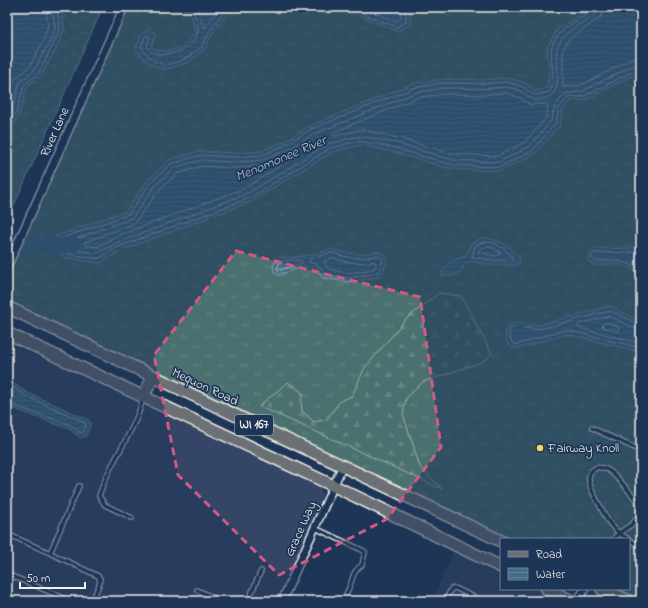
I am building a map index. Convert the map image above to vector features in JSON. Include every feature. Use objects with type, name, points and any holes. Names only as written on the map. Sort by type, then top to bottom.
[{"type":"main road","name":"Mequon Road","points":[[7,307],[500,541]]},
{"type":"main road","name":"WI 167","points":[[7,333],[334,486],[500,567]]},
{"type":"main road","points":[[143,397],[152,377]]},
{"type":"main road","points":[[549,590],[572,601]]},
{"type":"main road","points":[[604,590],[629,601]]},
{"type":"street","name":"River Lane","points":[[7,267],[124,7]]},
{"type":"street","name":"Grace Way","points":[[282,601],[342,467]]},
{"type":"street","points":[[577,601],[584,590]]},
{"type":"lane","points":[[132,518],[105,505],[99,496],[109,471],[140,410],[143,397]]},
{"type":"lane","points":[[592,428],[641,452]]},
{"type":"lane","points":[[626,538],[608,523],[590,486],[588,479],[590,473],[594,469],[600,467],[609,470],[641,506]]},
{"type":"lane","points":[[50,553],[79,486]]},
{"type":"lane","points":[[614,538],[631,525],[641,514]]},
{"type":"lane","points":[[315,528],[365,552],[362,565],[354,572],[348,590],[342,601]]},
{"type":"lane","points":[[7,534],[98,576],[100,579],[99,585],[92,601]]},
{"type":"lane","points":[[630,540],[641,546]]},
{"type":"lane","points":[[248,601],[261,571]]},
{"type":"lane","points":[[7,574],[71,601]]},
{"type":"lane","points":[[445,601],[451,589],[454,588],[482,601]]},
{"type":"lane","points":[[197,590],[221,601]]},
{"type":"lane","points":[[7,598],[13,601]]},
{"type":"highlighted area","points":[[236,251],[420,297],[441,447],[387,519],[279,575],[178,475],[154,355]]},
{"type":"shaded area","points":[[7,343],[55,363],[320,487],[322,499],[277,601],[7,601]]},
{"type":"shaded area","points":[[455,548],[500,570],[500,590],[544,590],[567,601],[431,601]]},
{"type":"green space","points":[[7,7],[103,7],[7,221]]},
{"type":"green space","points":[[124,7],[641,7],[641,601],[619,590],[630,590],[630,538],[509,538],[7,307],[7,267]]},
{"type":"green space","points":[[439,293],[461,296],[492,354],[482,362],[423,382],[406,398],[403,414],[420,467],[442,489],[259,406],[288,382],[304,394],[301,400],[302,411],[314,422],[327,419],[340,401],[352,396],[364,369],[406,319]]},
{"type":"water","points":[[7,7],[59,7],[62,10],[64,29],[58,45],[41,76],[27,87],[19,116],[7,129]]},
{"type":"water","points":[[184,7],[235,7],[227,14],[214,31],[204,50],[187,63],[163,70],[146,61],[136,48],[142,34],[149,28],[156,34],[151,47],[155,49],[168,51],[185,44],[195,33],[192,17]]},
{"type":"water","points":[[348,7],[406,7],[410,10],[410,25],[397,31],[367,19]]},
{"type":"water","points":[[591,7],[641,7],[641,71],[586,100],[570,101],[563,110],[560,125],[534,154],[501,171],[451,169],[394,152],[361,145],[332,152],[252,201],[120,251],[100,263],[66,258],[51,247],[56,236],[126,211],[148,180],[169,160],[200,151],[235,153],[262,151],[285,141],[309,126],[415,83],[446,79],[483,80],[506,78],[523,82],[535,91],[547,88],[549,74],[547,47],[558,29]]},
{"type":"water","points":[[485,238],[496,240],[509,248],[520,258],[519,263],[515,266],[507,264],[491,265],[466,262],[459,273],[451,276],[442,276],[443,271],[451,261],[466,256],[471,244],[479,239]]},
{"type":"water","points":[[641,246],[641,272],[616,264],[596,265],[587,259],[591,250],[595,249],[634,248]]},
{"type":"water","points":[[332,249],[354,254],[366,254],[377,251],[384,254],[387,260],[383,272],[379,277],[348,282],[323,278],[317,269],[306,266],[278,275],[274,272],[273,266],[281,257],[287,258],[311,255]]},
{"type":"water","points":[[610,306],[641,322],[641,352],[567,334],[515,349],[509,345],[506,339],[508,325],[511,324],[540,325]]},
{"type":"water","points":[[7,379],[26,392],[87,419],[91,423],[86,436],[81,438],[69,429],[7,406]]},
{"type":"waterway","name":"Menomonee River","points":[[7,244],[62,246],[72,244]]},
{"type":"place","name":"Fairway Knoll","points":[[540,448]]}]
